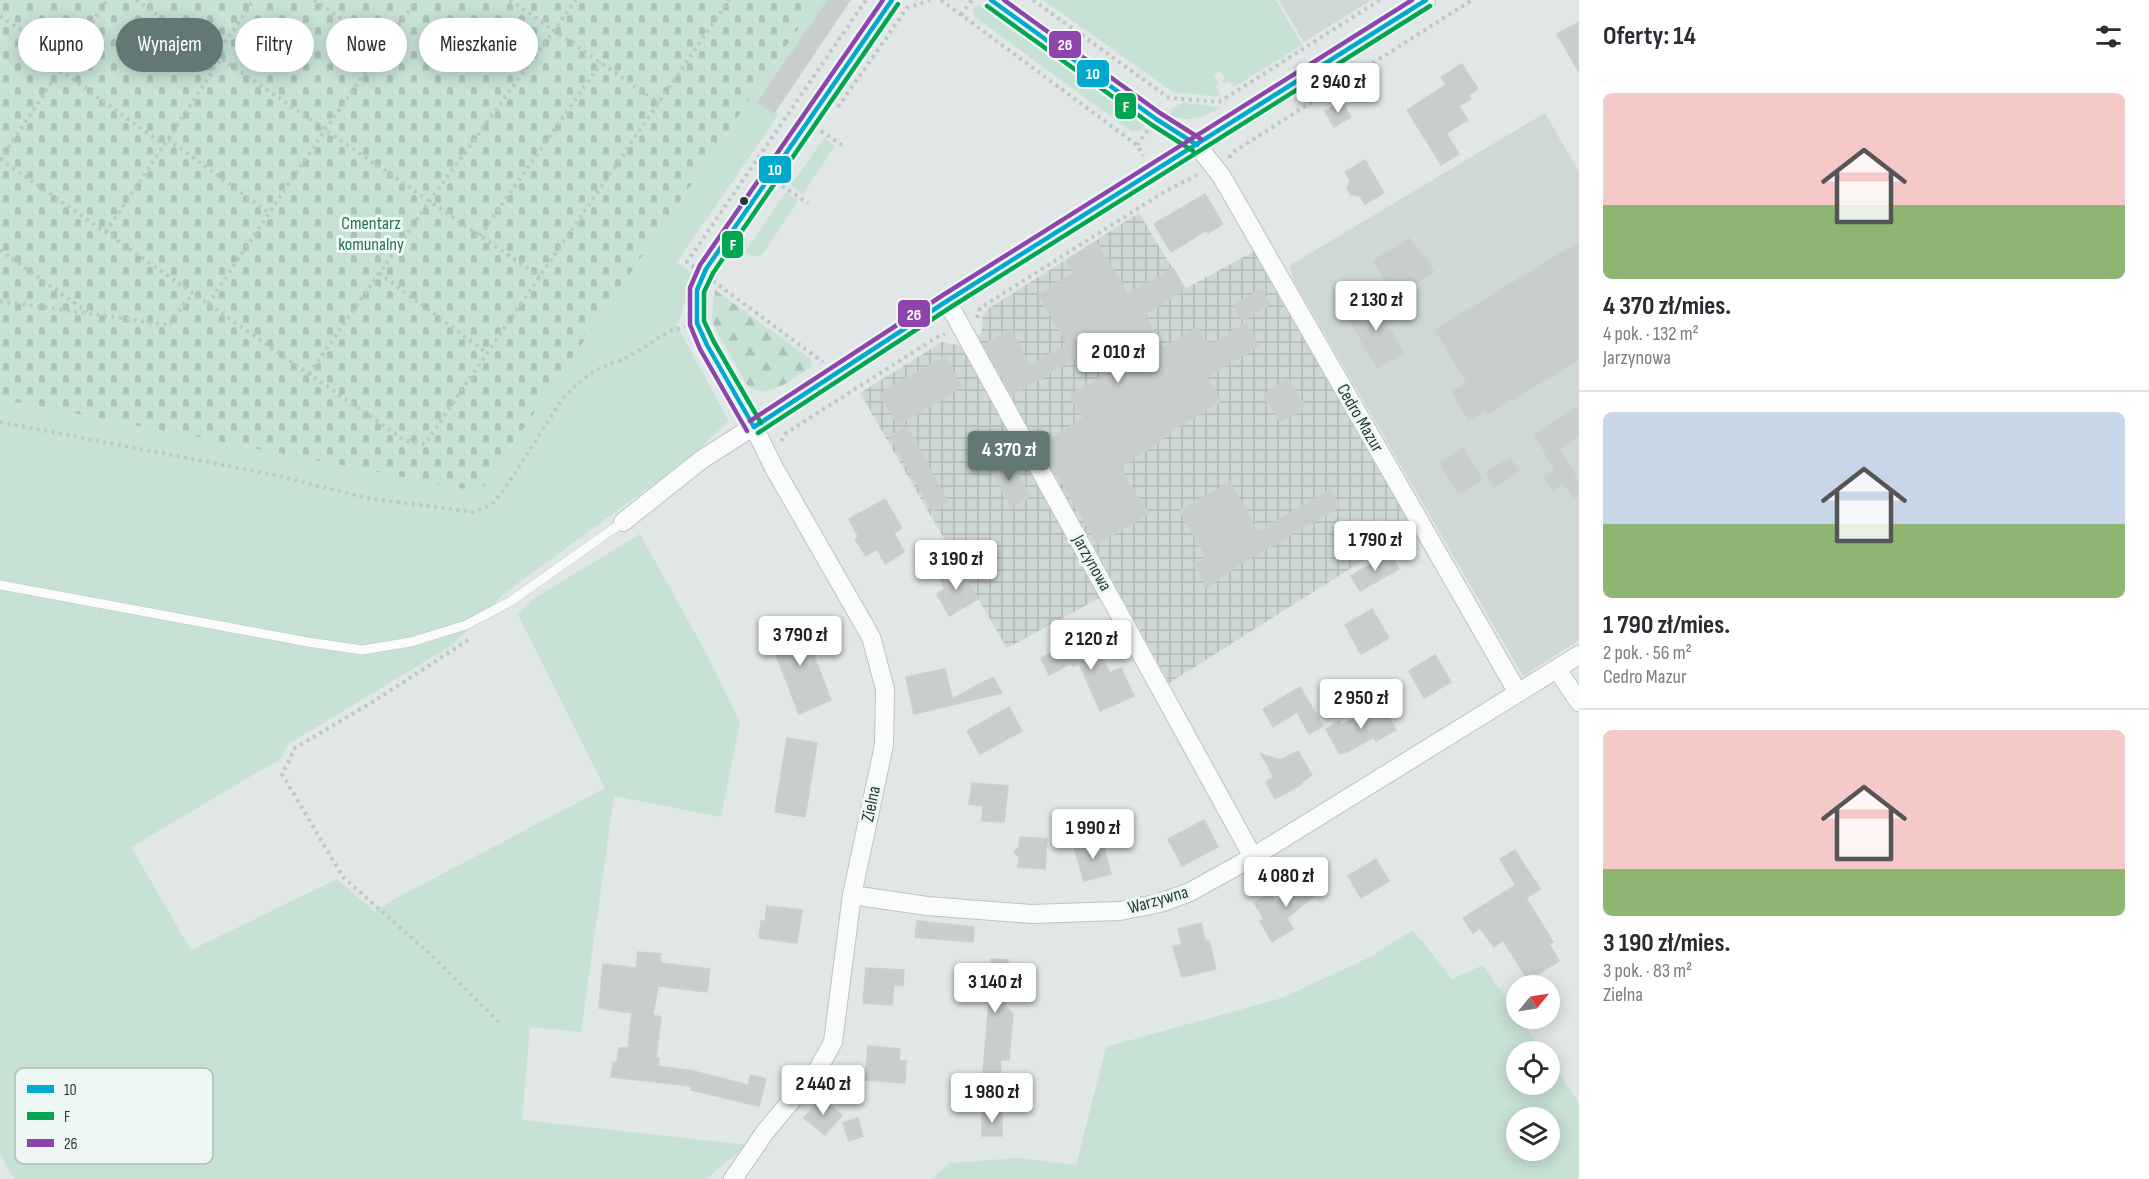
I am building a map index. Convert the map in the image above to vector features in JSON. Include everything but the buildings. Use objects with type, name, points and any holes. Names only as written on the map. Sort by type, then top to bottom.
[{"type":"street","points":[[622,522],[701,460],[1088,212],[1197,146],[1426,0]]},
{"type":"street","name":"Cedro Mazur","points":[[1197,146],[1222,177],[1518,693]]},
{"type":"street","name":"Jarzynowa","points":[[948,301],[1253,857]]},
{"type":"street","name":"Zielna","points":[[733,1179],[765,1132],[818,1069],[833,1042],[852,895],[884,745],[885,689],[871,637],[770,460],[754,427]]},
{"type":"street","name":"Warzywna","points":[[852,895],[927,906],[1030,914],[1120,911],[1160,903],[1190,892],[1253,857],[1579,655]]},
{"type":"street","points":[[1557,669],[1579,702]]},
{"type":"lane","points":[[754,427],[707,345],[697,323],[697,290],[706,269],[892,0]]},
{"type":"lane","points":[[991,0],[1197,146]]},
{"type":"lane","points":[[0,585],[362,650],[411,642],[466,625],[511,601],[622,522]]},
{"type":"path","points":[[95,18],[107,0]]},
{"type":"path","points":[[136,0],[162,18]]},
{"type":"path","points":[[223,45],[254,0]]},
{"type":"path","points":[[314,0],[340,18]]},
{"type":"path","points":[[403,18],[416,0]]},
{"type":"path","points":[[510,0],[659,103]]},
{"type":"path","points":[[309,374],[429,202],[576,0]]},
{"type":"path","points":[[59,72],[0,159],[405,440],[425,444],[729,0]]},
{"type":"path","points":[[694,267],[687,262],[866,0],[874,6]]},
{"type":"path","points":[[835,111],[907,8],[930,0]]},
{"type":"path","points":[[940,0],[1137,145],[1144,159]]},
{"type":"path","points":[[961,15],[972,0]]},
{"type":"path","points":[[1033,0],[1169,98],[1219,102],[1380,0]]},
{"type":"path","points":[[770,460],[781,454],[780,443],[786,433],[795,427],[937,337],[946,334],[956,341],[978,327],[977,314],[980,308],[1163,191],[1196,175],[1204,175],[1214,183],[1231,170],[1230,156],[1235,151],[1472,0]]},
{"type":"path","points":[[0,16],[18,28]]},
{"type":"path","points":[[223,60],[540,277]]},
{"type":"path","points":[[480,236],[601,63]]},
{"type":"path","points":[[63,72],[164,145]]},
{"type":"path","points":[[106,232],[212,72]]},
{"type":"path","points":[[208,304],[366,72]]},
{"type":"path","points":[[1165,104],[1169,98]]},
{"type":"path","points":[[814,140],[828,121]]},
{"type":"path","points":[[1137,145],[1149,128]]},
{"type":"path","points":[[821,131],[846,148]]},
{"type":"path","points":[[168,139],[269,213]]},
{"type":"path","points":[[776,195],[789,177]]},
{"type":"path","points":[[782,186],[808,203]]},
{"type":"path","points":[[0,250],[90,314]]},
{"type":"path","points":[[379,273],[487,353]]},
{"type":"path","points":[[711,289],[713,281],[721,273]]},
{"type":"path","points":[[713,281],[824,362],[816,368]]},
{"type":"path","points":[[0,301],[169,325],[193,293]]},
{"type":"path","points":[[0,422],[275,475],[367,498],[474,512],[491,505],[504,490],[561,401],[576,385],[593,372],[633,355],[668,332],[697,323]]},
{"type":"path","points":[[471,638],[374,701],[295,748],[282,774],[344,877],[429,954],[501,1024]]},
{"type":"shaded area","points":[[1279,0],[1371,0],[1304,42]]},
{"type":"shaded area","points":[[1545,113],[1579,172],[1579,640],[1523,676],[1295,283],[1289,266]]},
{"type":"shaded area","points":[[1139,213],[1185,289],[1258,249],[1415,528],[1169,683],[978,338],[982,330],[982,317],[988,309]]},
{"type":"shaded area","points":[[942,342],[963,346],[1103,596],[1007,648],[860,393]]},
{"type":"green space","name":"Cmentarz komunalny","points":[[0,0],[818,0],[480,492],[0,399]]},
{"type":"green space","points":[[818,0],[828,0],[758,101],[778,115],[677,262],[692,273],[682,313],[676,324],[729,421],[688,459],[506,592],[452,645],[287,745],[282,758],[131,847],[191,950],[337,879],[375,912],[391,901],[605,788],[518,615],[533,599],[640,534],[705,651],[740,722],[721,817],[614,796],[581,1032],[530,1027],[522,1120],[747,1145],[706,1179],[14,1179],[0,1154],[0,399],[480,492]]},
{"type":"green space","points":[[1043,0],[1276,0],[1302,45],[1234,87],[1229,81],[1225,84],[1222,81],[1225,78],[1219,71],[1214,76],[1219,84],[1216,85],[1220,95],[1218,97],[1173,92]]},
{"type":"green space","points":[[978,4],[1145,125],[1141,130],[1132,132],[975,17],[973,9]]},
{"type":"green space","points":[[1183,103],[1221,107],[1196,118],[1183,119],[1169,115],[1173,107]]},
{"type":"green space","points":[[824,138],[835,146],[803,194],[791,185]]},
{"type":"green space","points":[[786,192],[798,201],[764,252],[760,256],[749,255],[745,252]]},
{"type":"green space","points":[[715,290],[812,360],[811,367],[771,390],[755,390],[747,385],[715,328],[712,316]]},
{"type":"green space","points":[[1413,930],[1452,979],[1483,965],[1506,998],[1506,1029],[1527,1029],[1536,1041],[1506,1041],[1506,1095],[1560,1095],[1560,1075],[1579,1103],[1579,1179],[932,1179],[949,1163],[1017,1158],[1076,1165],[1106,1047],[1282,998],[1368,958]]},
{"type":"transit line","name":"26","points":[[747,431],[700,349],[690,325],[690,288],[700,265],[883,0]]},
{"type":"transit line","name":"10","points":[[754,427],[707,345],[697,323],[697,290],[706,269],[892,0]]},
{"type":"transit line","name":"10","points":[[991,0],[1156,119],[1197,145]]},
{"type":"transit line","name":"26","points":[[1004,0],[1160,113],[1201,139]]},
{"type":"transit line","name":"26","points":[[750,421],[943,295],[1412,0]]},
{"type":"transit line","name":"10","points":[[754,427],[947,301],[1426,0]]},
{"type":"transit line","name":"F","points":[[761,423],[704,321],[704,292],[713,273],[898,4]]},
{"type":"transit line","name":"F","points":[[987,6],[1152,125],[1193,151]]},
{"type":"transit line","name":"F","points":[[758,433],[951,307],[1430,6]]}]
